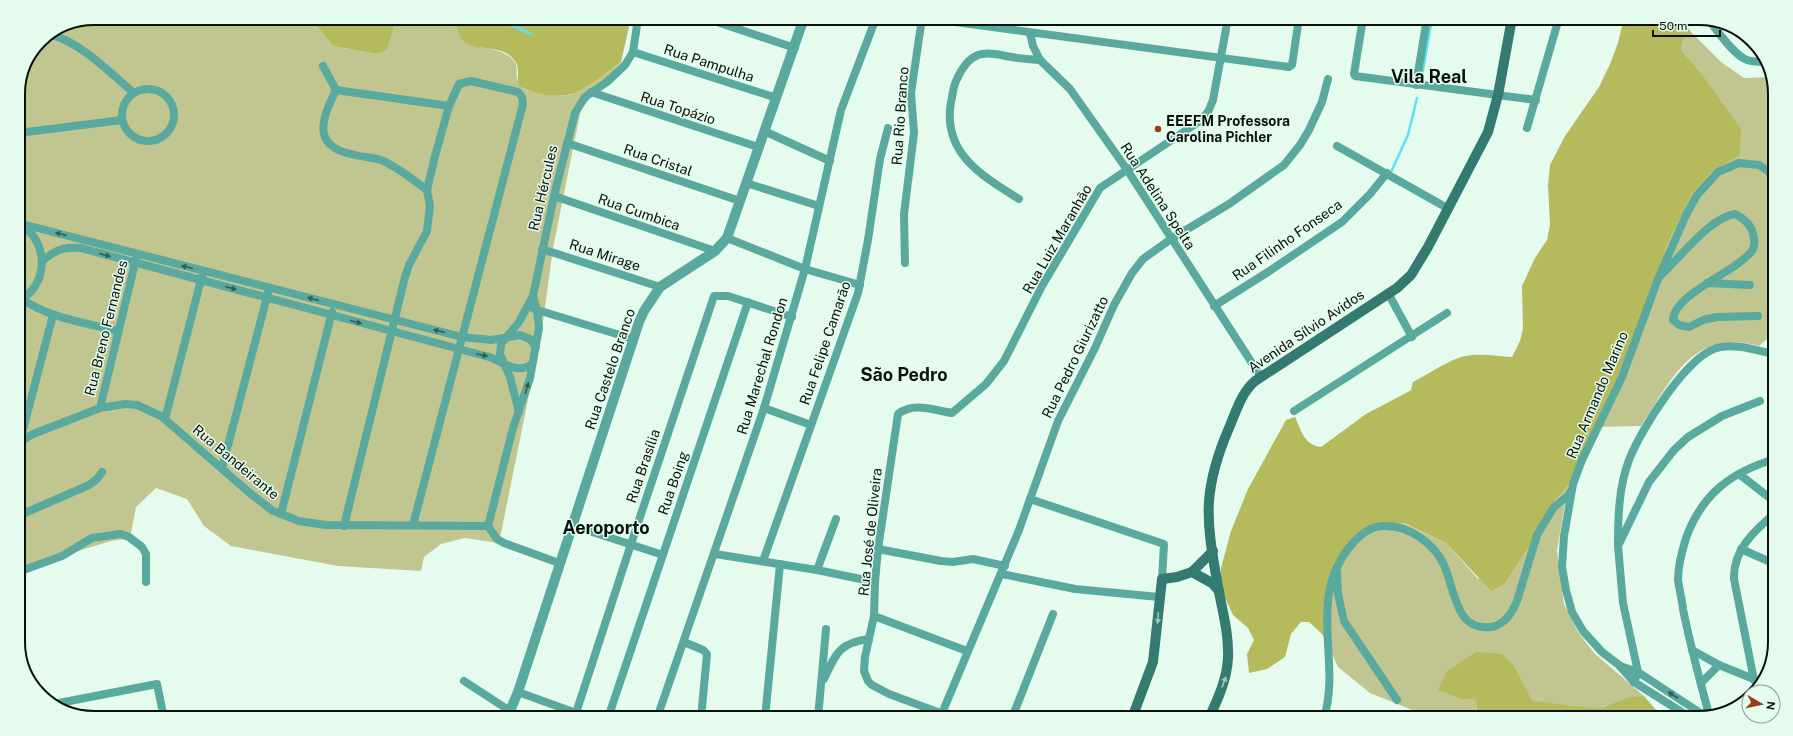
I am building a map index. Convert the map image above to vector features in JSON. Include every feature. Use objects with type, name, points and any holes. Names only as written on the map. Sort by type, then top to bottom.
[{"type":"main road","name":"Avenida Sílvio Avidos","points":[[1212,711],[1226,677],[1228,643],[1209,518],[1211,482],[1223,443],[1242,397],[1248,387],[1261,377],[1404,282],[1416,268],[1449,209],[1488,132],[1498,95],[1511,25]]},
{"type":"main road","points":[[1135,711],[1153,662],[1162,579],[1177,577],[1192,572],[1213,551]]},
{"type":"main road","points":[[1192,572],[1212,583],[1219,591]]},
{"type":"street","points":[[633,52],[637,25]]},
{"type":"street","points":[[726,25],[795,48]]},
{"type":"street","name":"Rua Castelo Branco","points":[[509,711],[518,692],[633,339],[644,311],[660,287],[715,251],[727,238],[802,25]]},
{"type":"street","name":"Rua Marechal Rondon","points":[[659,711],[715,554],[764,408],[792,317],[805,268],[843,103],[873,25]]},
{"type":"street","name":"Rua Rio Branco","points":[[905,263],[904,214],[914,133],[911,93],[923,25]]},
{"type":"street","points":[[973,25],[1289,67],[1292,65],[1298,25]]},
{"type":"street","name":"Rua Luiz Maranhão","points":[[898,414],[908,408],[917,407],[952,413],[986,384],[1004,361],[1042,286],[1096,194],[1109,181],[1128,171],[1206,115],[1213,100],[1227,25]]},
{"type":"street","points":[[1362,25],[1354,74],[1357,77],[1536,100]]},
{"type":"street","points":[[1416,85],[1426,25]]},
{"type":"street","points":[[1527,128],[1557,25]]},
{"type":"street","points":[[1715,27],[1732,49],[1742,57],[1751,61],[1760,62]]},
{"type":"street","name":"Rua Adelina Spelta","points":[[1030,33],[1033,46],[1040,60],[1070,89],[1128,171],[1261,377]]},
{"type":"street","points":[[56,36],[74,44],[134,93]]},
{"type":"street","name":"Rua Hércules","points":[[519,412],[513,387],[503,362],[500,349],[533,296],[554,196],[575,113],[585,97],[616,75],[626,65],[633,52]]},
{"type":"street","name":"Rua Pampulha","points":[[633,52],[777,98]]},
{"type":"street","points":[[1019,199],[992,182],[965,159],[956,145],[951,130],[949,111],[954,85],[961,71],[969,61],[977,55],[991,54],[1040,60]]},
{"type":"street","points":[[323,66],[336,90]]},
{"type":"street","name":"Rua Pedro Giurizatto","points":[[943,711],[967,651],[1002,574],[1058,421],[1095,348],[1114,305],[1136,266],[1171,239],[1230,204],[1284,164],[1300,145],[1309,130],[1322,102],[1328,79]]},
{"type":"street","points":[[344,526],[407,271],[427,232],[430,206],[427,190],[449,106],[457,86],[463,82],[471,81],[518,92],[523,101],[521,114],[413,525]]},
{"type":"street","points":[[146,88],[155,89],[163,93],[169,99],[173,107],[173,124],[162,137],[154,141],[137,139],[130,135],[125,128],[122,120],[122,111],[125,102],[134,93],[146,88]]},
{"type":"street","points":[[336,90],[449,106]]},
{"type":"street","points":[[336,90],[322,123],[325,138],[343,152],[391,164],[427,190]]},
{"type":"street","name":"Rua Topázio","points":[[591,92],[758,148]]},
{"type":"street","points":[[25,132],[122,120]]},
{"type":"street","name":"Rua Felipe Camarão","points":[[763,561],[833,366],[860,285],[880,159],[888,128]]},
{"type":"street","points":[[764,131],[830,161]]},
{"type":"street","name":"Rua Cristal","points":[[567,143],[740,201]]},
{"type":"street","points":[[1337,146],[1449,209]]},
{"type":"street","name":"Rua Armando Marino","points":[[1680,711],[1634,682],[1619,665],[1602,652],[1583,631],[1572,612],[1566,590],[1562,553],[1564,536],[1574,484],[1582,460],[1622,377],[1658,278],[1693,202],[1718,172],[1739,163],[1759,165],[1768,171]]},
{"type":"street","name":"Rua Filinho Fonseca","points":[[1214,306],[1268,272],[1342,222],[1370,194],[1387,173]]},
{"type":"street","points":[[746,183],[819,206]]},
{"type":"street","name":"Rua Cumbica","points":[[554,196],[715,251]]},
{"type":"street","points":[[1658,278],[1716,222],[1728,215],[1735,214],[1748,223],[1752,229],[1754,247],[1744,259],[1706,283],[1677,308],[1673,315],[1673,320],[1689,327],[1703,320],[1717,317],[1758,316]]},
{"type":"street","points":[[25,225],[462,337],[491,340],[505,339],[520,335],[526,336],[536,347]]},
{"type":"street","points":[[25,227],[35,238],[40,248],[43,260],[42,272],[38,282],[31,292],[25,296]]},
{"type":"street","points":[[727,238],[805,268],[860,285]]},
{"type":"street","points":[[43,260],[54,252],[67,247],[81,248],[392,332],[489,356],[513,368],[520,369],[532,364]]},
{"type":"street","name":"Rua Mirage","points":[[542,249],[660,287]]},
{"type":"street","name":"Rua Breno Fernandes","points":[[100,408],[137,254]]},
{"type":"street","points":[[165,419],[203,271]]},
{"type":"street","points":[[1706,283],[1750,285]]},
{"type":"street","points":[[222,468],[269,288]]},
{"type":"street","points":[[1388,293],[1412,337]]},
{"type":"street","points":[[533,296],[538,310],[539,328],[536,347],[528,385],[513,428],[488,526],[498,539],[504,543],[559,563]]},
{"type":"street","name":"Rua Brasília","points":[[577,711],[714,296],[728,296],[748,302]]},
{"type":"street","points":[[25,302],[53,314],[118,331]]},
{"type":"street","points":[[748,302],[792,317]]},
{"type":"street","name":"Rua Boing","points":[[610,711],[748,302]]},
{"type":"street","points":[[281,514],[334,305]]},
{"type":"street","points":[[527,306],[633,339]]},
{"type":"street","points":[[1294,411],[1412,337],[1447,313]]},
{"type":"street","points":[[25,419],[53,314]]},
{"type":"street","points":[[1634,682],[1638,672],[1623,604],[1618,546],[1620,499],[1629,460],[1639,440],[1672,387],[1694,362],[1720,346],[1737,346],[1768,353]]},
{"type":"street","points":[[1618,546],[1649,482],[1674,450],[1688,437],[1722,416],[1760,401]]},
{"type":"street","name":"Rua Bandeirante","points":[[25,439],[33,434],[100,408],[125,404],[137,405],[150,409],[165,419],[262,503],[281,514],[312,524],[344,526],[488,526]]},
{"type":"street","points":[[764,408],[811,425]]},
{"type":"street","name":"Rua José de Oliveira","points":[[898,414],[878,549],[874,616],[864,662],[866,676],[872,685],[929,711]]},
{"type":"street","points":[[1704,710],[1701,683],[1692,650],[1678,580],[1679,564],[1690,528],[1702,504],[1717,489],[1751,466],[1768,461]]},
{"type":"street","points":[[25,513],[89,484],[97,479],[102,472]]},
{"type":"street","points":[[1739,474],[1768,497]]},
{"type":"street","points":[[1325,711],[1328,693],[1328,598],[1337,567],[1342,556],[1360,535],[1374,528],[1384,526],[1402,528],[1420,538],[1439,557],[1464,618],[1480,627],[1495,626],[1503,622],[1512,611],[1517,601],[1537,535],[1554,507],[1569,495],[1574,484]]},
{"type":"street","points":[[1030,499],[1164,544],[1162,579]]},
{"type":"street","points":[[817,570],[836,519]]},
{"type":"street","points":[[1757,680],[1734,579],[1734,567],[1741,549],[1750,536],[1768,519]]},
{"type":"street","points":[[572,525],[663,555]]},
{"type":"street","points":[[25,569],[62,556],[92,538],[120,534],[129,536],[142,547],[146,554],[146,582]]},
{"type":"street","points":[[878,549],[941,561],[954,562],[973,559],[1005,566]]},
{"type":"street","points":[[1741,549],[1768,561]]},
{"type":"street","points":[[715,554],[817,570],[875,582]]},
{"type":"street","points":[[766,711],[770,652],[780,564]]},
{"type":"street","points":[[1337,567],[1338,594],[1344,621],[1397,700]]},
{"type":"street","points":[[1002,574],[1075,589],[1159,598]]},
{"type":"street","points":[[1015,711],[1053,614]]},
{"type":"street","points":[[874,616],[967,651]]},
{"type":"street","points":[[819,711],[826,629]]},
{"type":"street","points":[[822,683],[841,648],[854,641],[869,639]]},
{"type":"street","points":[[684,642],[703,650],[707,654],[702,711]]},
{"type":"street","points":[[1692,650],[1719,665],[1756,681]]},
{"type":"street","name":"Rua Armando Marino","points":[[1619,665],[1638,672],[1697,711]]},
{"type":"street","points":[[1701,683],[1719,665]]},
{"type":"street","points":[[464,681],[504,711]]},
{"type":"street","points":[[60,703],[157,684],[163,711]]},
{"type":"street","points":[[518,692],[570,711]]},
{"type":"green space","points":[[94,25],[316,25],[333,46],[376,54],[394,25],[456,25],[460,38],[466,43],[499,51],[511,58],[516,65],[518,80],[526,90],[555,95],[572,94],[584,89],[621,62],[581,109],[553,248],[542,330],[499,543],[465,538],[441,544],[424,557],[421,571],[338,566],[231,546],[204,526],[187,499],[156,488],[136,507],[130,538],[111,541],[25,567],[25,89],[27,76],[32,63],[48,42],[59,34],[80,26]]},
{"type":"green space","points":[[316,25],[394,25],[387,50],[376,54],[333,46]]},
{"type":"green space","points":[[456,25],[629,25],[621,62],[583,89],[571,94],[558,96],[537,93],[519,86],[517,65],[506,53],[467,44],[460,38]]},
{"type":"green space","points":[[1622,25],[1685,25],[1692,33],[1684,38],[1681,50],[1698,69],[1741,129],[1740,155],[1712,172],[1692,194],[1667,245],[1655,289],[1640,334],[1613,385],[1569,485],[1556,499],[1532,542],[1504,584],[1491,591],[1446,543],[1404,523],[1375,525],[1351,546],[1332,584],[1326,641],[1322,634],[1309,622],[1301,622],[1291,634],[1285,657],[1267,669],[1249,673],[1247,654],[1254,640],[1248,628],[1233,615],[1221,589],[1221,568],[1231,531],[1248,489],[1286,420],[1295,417],[1301,432],[1307,440],[1315,446],[1321,447],[1366,414],[1411,390],[1413,382],[1453,360],[1465,356],[1477,355],[1512,357],[1520,341],[1523,329],[1522,286],[1535,258],[1547,240],[1550,224],[1548,185],[1550,165],[1565,136],[1599,87],[1618,43]]},
{"type":"green space","points":[[1692,33],[1721,62],[1744,78],[1766,77],[1767,80],[1768,339],[1759,346],[1736,342],[1717,344],[1700,351],[1686,362],[1674,376],[1641,426],[1594,427],[1655,289],[1667,245],[1692,194],[1712,172],[1740,154],[1718,99],[1698,69],[1681,50],[1684,38]]},
{"type":"green space","points":[[1569,485],[1557,551],[1564,604],[1578,632],[1594,653],[1644,696],[1631,698],[1608,706],[1588,709],[1532,700],[1524,687],[1462,699],[1476,700],[1477,711],[1415,711],[1370,693],[1338,667],[1326,641],[1332,584],[1351,546],[1375,525],[1403,523],[1446,543],[1478,579],[1532,542],[1556,499]]},
{"type":"green space","points":[[1476,652],[1502,654],[1513,665],[1532,700],[1594,708],[1604,707],[1630,697],[1644,696],[1657,711],[1477,711],[1476,700],[1462,699],[1438,690],[1447,671]]},
{"type":"waterway","points":[[511,25],[531,34]]},
{"type":"waterway","points":[[1422,76],[1431,25]]},
{"type":"waterway","points":[[1391,172],[1408,135],[1417,98]]},
{"type":"place","name":"EEEFM Professora Carolina Pichler","points":[[1158,129]]},
{"type":"district","name":"Vila Real","points":[[1429,76]]},
{"type":"district","name":"São Pedro","points":[[904,374]]},
{"type":"district","name":"Aeroporto","points":[[606,527]]}]
